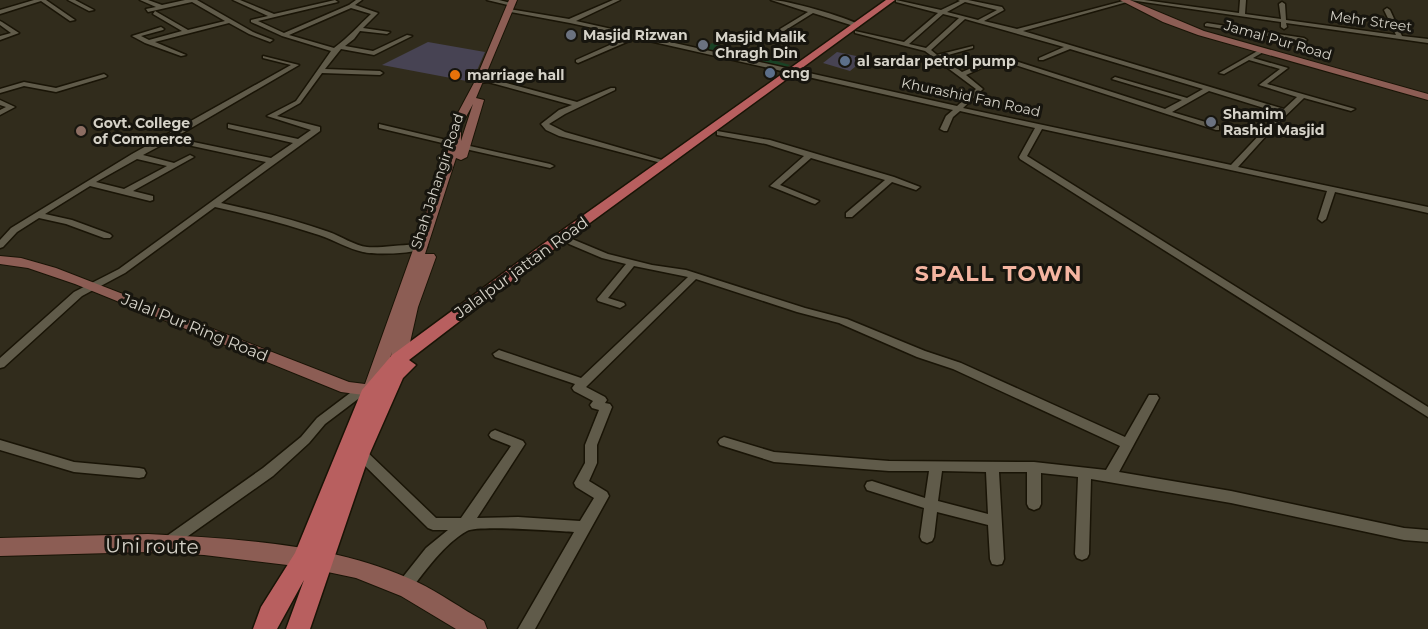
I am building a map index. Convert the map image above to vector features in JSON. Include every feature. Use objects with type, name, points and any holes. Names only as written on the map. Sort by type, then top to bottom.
[{"type":"main road","name":"Jalalpur jattan Road","points":[[298,629],[313,560],[366,390],[394,373],[572,242],[665,162],[896,0]]},
{"type":"main road","name":"Jalalpur jattan Road","points":[[267,622],[313,560],[394,373],[630,193],[720,133],[797,71]]},
{"type":"street","points":[[0,10],[41,0],[72,20]]},
{"type":"street","points":[[71,0],[91,10]]},
{"type":"street","points":[[143,0],[162,7]]},
{"type":"street","points":[[148,10],[193,0],[270,40]]},
{"type":"street","points":[[236,0],[273,16]]},
{"type":"street","name":"Khurashid Fan Road","points":[[490,0],[636,36],[1428,210]]},
{"type":"street","points":[[570,21],[617,0]]},
{"type":"street","points":[[774,0],[927,50],[980,89],[957,107],[944,129]]},
{"type":"street","points":[[896,0],[1017,31],[1285,112]]},
{"type":"street","points":[[905,44],[942,12],[963,0],[1002,9],[980,21]]},
{"type":"street","points":[[1017,31],[1124,0]]},
{"type":"street","name":"Jamal Pur Road","points":[[1124,0],[1177,25],[1428,97]]},
{"type":"street","name":"Mehr Street","points":[[1133,0],[1428,41]]},
{"type":"street","points":[[1206,10],[1208,0]]},
{"type":"street","points":[[1242,15],[1243,0]]},
{"type":"street","points":[[0,364],[78,294],[94,287],[169,238],[317,128],[271,116],[298,102],[337,48],[352,38],[375,12],[355,3],[333,1],[302,11],[297,10],[253,21],[284,35],[337,48],[374,53],[409,36]]},
{"type":"street","points":[[284,35],[355,3]]},
{"type":"street","points":[[1282,3],[1285,37]]},
{"type":"street","points":[[166,544],[268,472],[305,440],[321,421],[366,390],[460,145],[456,126],[484,80],[514,5]]},
{"type":"street","points":[[1387,10],[1400,37]]},
{"type":"street","points":[[782,30],[813,11]]},
{"type":"street","points":[[155,13],[187,32]]},
{"type":"street","points":[[927,50],[964,17]]},
{"type":"street","points":[[1253,17],[1254,26]]},
{"type":"street","points":[[147,42],[230,21]]},
{"type":"street","points":[[0,23],[16,33],[0,38]]},
{"type":"street","points":[[1207,25],[1304,40]]},
{"type":"street","points":[[161,29],[135,36],[183,55]]},
{"type":"street","points":[[359,29],[387,32]]},
{"type":"street","points":[[1222,73],[1248,58],[1259,49],[1269,35]]},
{"type":"street","points":[[578,61],[636,36]]},
{"type":"street","points":[[936,57],[971,47]]},
{"type":"street","points":[[1041,59],[1070,47]]},
{"type":"street","points":[[0,245],[14,230],[89,183],[296,64],[265,57]]},
{"type":"street","points":[[961,75],[1000,58],[1216,128]]},
{"type":"street","points":[[1248,58],[1285,68],[1262,85],[1351,109]]},
{"type":"street","points":[[320,71],[380,73]]},
{"type":"street","points":[[0,91],[24,84],[56,90],[104,76]]},
{"type":"street","points":[[1115,79],[1188,100]]},
{"type":"street","points":[[484,80],[579,105]]},
{"type":"street","points":[[613,89],[556,115],[545,124],[562,134],[665,162]]},
{"type":"street","points":[[1166,112],[1208,89]]},
{"type":"street","points":[[1233,168],[1302,96]]},
{"type":"street","points":[[0,102],[11,108],[0,112]]},
{"type":"street","points":[[231,126],[298,142]]},
{"type":"street","points":[[382,126],[550,166]]},
{"type":"street","points":[[1040,126],[1023,158],[1428,412]]},
{"type":"street","points":[[720,133],[767,142],[916,187]]},
{"type":"street","points":[[166,138],[272,161]]},
{"type":"street","name":"Shah Jahangir Road","points":[[394,373],[411,307],[440,226],[460,145]]},
{"type":"street","points":[[135,156],[174,165]]},
{"type":"street","points":[[808,156],[774,186],[815,201]]},
{"type":"street","points":[[125,192],[190,157]]},
{"type":"street","points":[[849,215],[891,179]]},
{"type":"street","points":[[89,183],[150,198]]},
{"type":"street","points":[[1322,219],[1332,189]]},
{"type":"street","points":[[213,204],[269,216],[326,234],[364,250],[422,247]]},
{"type":"street","points":[[37,215],[69,222],[107,236]]},
{"type":"street","points":[[572,242],[605,256],[694,276],[737,291],[843,321],[921,354],[957,366],[1128,444]]},
{"type":"street","name":"Jalal Pur Ring Road","points":[[0,260],[47,269],[347,388],[366,390],[394,373]]},
{"type":"street","points":[[620,305],[602,299],[632,263]]},
{"type":"street","points":[[526,629],[602,496],[581,483],[591,463],[591,445],[606,407],[596,405],[601,400],[578,388],[694,276]]},
{"type":"street","points":[[499,354],[584,383]]},
{"type":"street","points":[[1110,476],[1153,398]]},
{"type":"street","points":[[404,587],[431,552],[465,524],[519,444],[495,435]]},
{"type":"street","points":[[724,442],[774,458],[888,466],[1034,467],[1110,476],[1231,498],[1404,534],[1428,536]]},
{"type":"street","points":[[0,445],[74,467],[139,473]]},
{"type":"street","points":[[360,453],[433,524],[518,523],[583,527]]},
{"type":"street","points":[[927,537],[936,466]]},
{"type":"street","points":[[992,467],[997,559]]},
{"type":"street","points":[[1034,467],[1034,504]]},
{"type":"street","points":[[1082,554],[1085,473]]},
{"type":"street","points":[[872,486],[931,505],[994,521]]},
{"type":"street","name":"Uni route","points":[[0,547],[166,544],[313,560],[357,569],[404,587],[476,629]]},
{"type":"green space","points":[[712,43],[790,65],[787,67],[705,49]]},
{"type":"building","points":[[428,42],[485,52],[472,82],[382,65]]},
{"type":"building","name":"al sardar petrol pump","points":[[837,52],[866,58],[850,71],[823,63]]},
{"type":"place","name":"Masjid Rizwan","points":[[571,35]]},
{"type":"place","name":"Masjid Malik Chragh Din","points":[[703,45]]},
{"type":"place","name":"al sardar petrol pump","points":[[845,61]]},
{"type":"place","name":"cng","points":[[770,73]]},
{"type":"place","name":"marriage hall","points":[[455,75]]},
{"type":"place","name":"Shamim Rashid Masjid","points":[[1211,122]]},
{"type":"place","name":"Govt. College of Commerce","points":[[81,131]]},
{"type":"district","name":"SPALL TOWN","points":[[999,273]]}]
